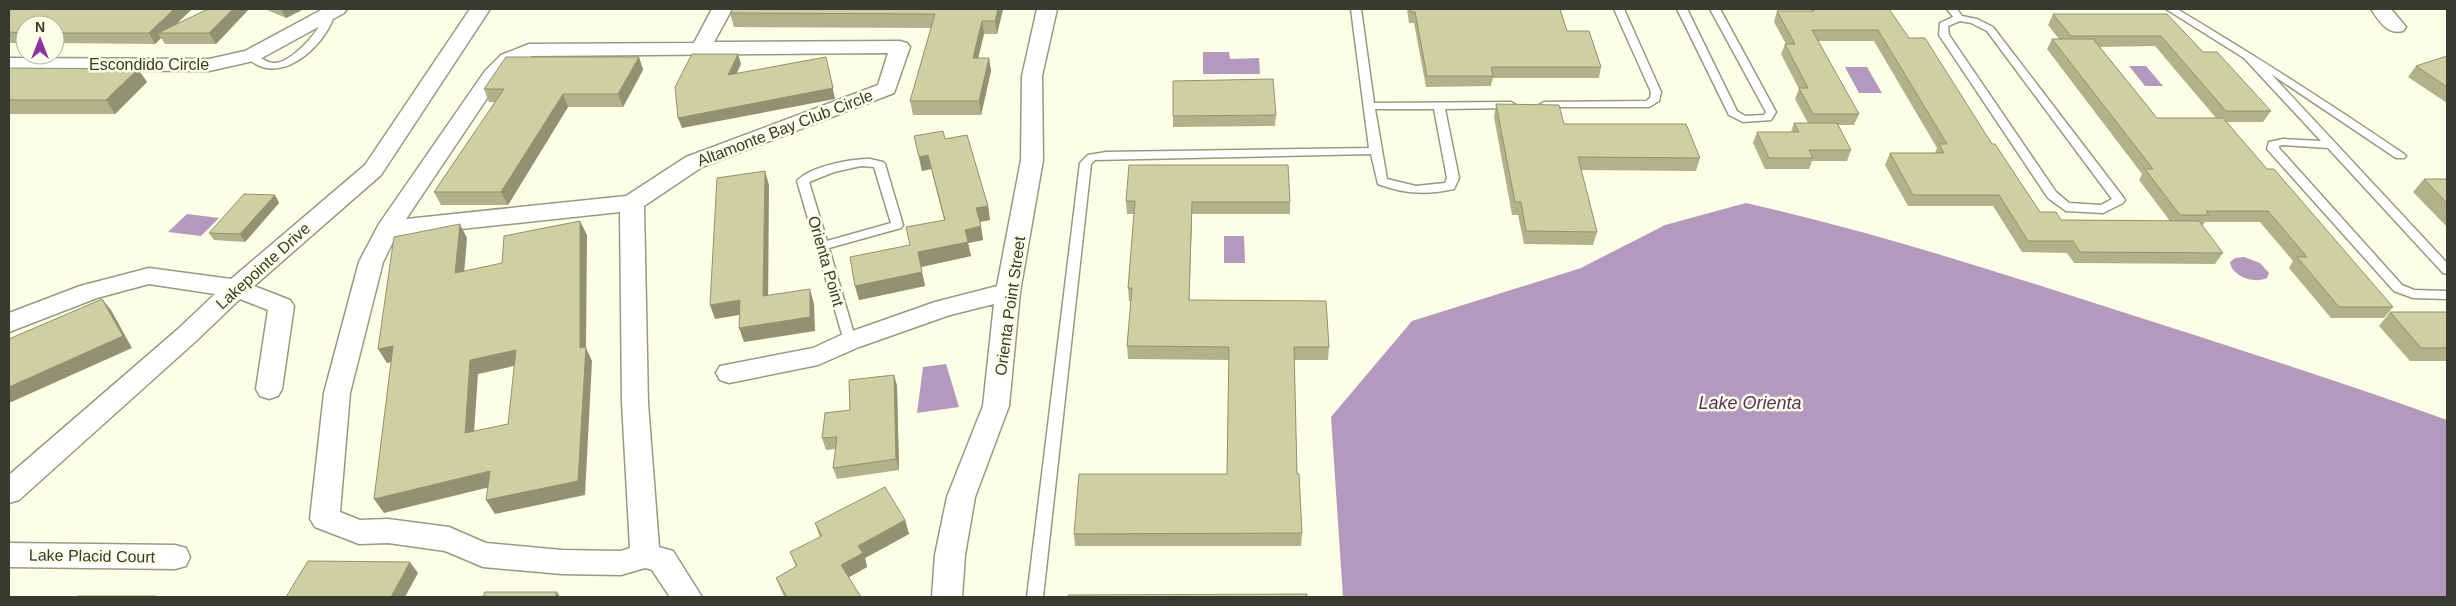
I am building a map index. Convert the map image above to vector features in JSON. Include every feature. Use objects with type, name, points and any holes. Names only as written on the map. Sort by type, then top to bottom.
[{"type":"street","name":"Lakepointe Drive","points":[[9,492],[187,335],[236,288],[373,170],[480,9]]},
{"type":"street","points":[[701,49],[722,9]]},
{"type":"street","name":"Orienta Point Street","points":[[947,597],[950,555],[961,498],[996,406],[1008,292],[1032,160],[1032,76],[1047,9]]},
{"type":"street","points":[[2381,9],[2396,27]]},
{"type":"street","name":"Escondido Circle","points":[[9,64],[209,65],[251,56],[331,12]]},
{"type":"street","name":"Altamonte Bay Club Circle","points":[[388,229],[632,203],[694,162],[887,89],[900,47],[529,50],[508,59],[492,75],[388,229],[372,262],[337,392],[325,519],[360,532],[388,531],[449,538],[483,556],[562,562],[620,563],[645,556]]},
{"type":"street","points":[[632,203],[635,403],[645,556],[662,560],[687,597]]},
{"type":"street","points":[[9,323],[89,292],[149,276],[236,288],[281,306],[269,390]]},
{"type":"street","points":[[729,373],[818,356],[850,342],[944,308],[1008,292]]},
{"type":"street","name":"Lake Placid Court","points":[[9,555],[175,557]]},
{"type":"lane","points":[[1356,9],[1375,151],[1382,181],[1394,186],[1422,191],[1450,186],[1453,178],[1439,106]]},
{"type":"lane","points":[[1369,106],[1649,104],[1655,99],[1656,92],[1620,9]]},
{"type":"lane","points":[[1682,9],[1734,112],[1743,119],[1766,118],[1771,112],[1715,9]]},
{"type":"lane","points":[[1952,9],[1959,18],[1974,21],[1990,29],[2118,200],[2103,209],[2066,207],[2052,195],[1944,35],[1943,25],[1959,18]]},
{"type":"lane","points":[[2171,9],[2247,55],[2400,156]]},
{"type":"lane","points":[[2247,55],[2328,145],[2447,270]]},
{"type":"lane","points":[[2328,145],[2283,142],[2273,144],[2273,149],[2398,288],[2413,294],[2447,295]]},
{"type":"lane","points":[[1035,597],[1086,164],[1092,157],[1106,155],[1375,151]]},
{"type":"lane","name":"Orienta Point","points":[[822,246],[898,225],[879,164],[870,162],[823,170],[803,181],[850,342]]},
{"type":"water","points":[[1203,52],[1229,52],[1230,59],[1259,58],[1260,74],[1203,74]]},
{"type":"water","points":[[2129,66],[2146,66],[2163,86],[2145,86]]},
{"type":"water","points":[[1845,67],[1867,67],[1882,93],[1859,93]]},
{"type":"water","name":"Lake Orienta","points":[[1746,203],[1885,239],[2068,294],[2281,363],[2447,420],[2447,597],[1343,597],[1331,417],[1412,321],[1581,268],[1665,225]]},
{"type":"water","points":[[187,214],[219,218],[201,236],[168,232]]},
{"type":"water","points":[[1224,236],[1244,236],[1245,263],[1224,263]]},
{"type":"water","points":[[2244,257],[2260,263],[2269,273],[2267,278],[2251,280],[2235,272],[2230,262],[2235,258]]},
{"type":"water","points":[[946,364],[959,407],[917,413],[923,367]]},
{"type":"building","points":[[9,9],[174,9],[149,33],[65,33],[65,15],[15,15],[15,32],[9,32]]},
{"type":"building","points":[[208,9],[233,9],[209,33],[158,33]]},
{"type":"building","points":[[733,9],[998,9],[995,21],[982,21],[973,58],[989,58],[979,101],[910,101],[935,14],[730,13]]},
{"type":"building","points":[[1410,9],[1560,9],[1567,31],[1589,31],[1601,67],[1491,67],[1493,76],[1427,76],[1415,12],[1411,12]]},
{"type":"building","points":[[1813,9],[1889,9],[1909,38],[1925,38],[1992,144],[1995,144],[2040,212],[2056,212],[2061,220],[2199,221],[2223,253],[2080,252],[2073,241],[2028,241],[1999,195],[1913,195],[1890,153],[1944,153],[1939,144],[1947,144],[1878,30],[1812,30],[1859,114],[1813,114],[1799,88],[1808,88],[1785,44],[1795,44],[1777,11],[1814,11]]},
{"type":"building","points":[[2053,14],[2167,14],[2203,52],[2217,52],[2271,111],[2226,111],[2161,36],[2071,36]]},
{"type":"building","points":[[2052,39],[2093,39],[2157,118],[2223,118],[2267,169],[2274,169],[2393,307],[2339,307],[2297,257],[2307,257],[2268,211],[2206,211],[2209,215],[2180,215],[2145,169],[2153,169]]},
{"type":"building","points":[[692,54],[738,54],[728,75],[826,57],[833,88],[678,118],[675,87]]},
{"type":"building","points":[[2447,56],[2447,87],[2416,66]]},
{"type":"building","points":[[506,57],[639,57],[618,94],[563,94],[501,192],[434,192],[504,89],[484,89]]},
{"type":"building","points":[[9,68],[138,69],[106,100],[9,100]]},
{"type":"building","points":[[1273,79],[1276,115],[1173,116],[1173,81]]},
{"type":"building","points":[[1496,104],[1559,105],[1564,124],[1686,124],[1700,158],[1578,157],[1597,232],[1526,231],[1521,202],[1515,202]]},
{"type":"building","points":[[1794,123],[1837,123],[1851,150],[1809,150],[1813,158],[1769,158],[1757,132],[1799,132]]},
{"type":"building","points":[[943,131],[945,139],[967,135],[988,206],[976,208],[981,226],[965,230],[968,242],[918,252],[922,272],[855,286],[850,257],[910,245],[906,227],[945,220],[928,155],[919,157],[914,136]]},
{"type":"building","points":[[1129,165],[1288,165],[1290,202],[1192,202],[1189,300],[1326,301],[1329,347],[1294,347],[1297,474],[1299,474],[1302,533],[1074,534],[1079,474],[1227,474],[1229,347],[1127,346],[1132,288],[1128,288],[1135,201],[1126,201]]},
{"type":"building","points":[[765,171],[763,296],[810,289],[810,317],[739,328],[740,300],[710,305],[717,178]]},
{"type":"building","points":[[2424,179],[2447,179],[2447,203]]},
{"type":"building","points":[[244,194],[275,195],[240,234],[209,233]]},
{"type":"building","points":[[580,221],[580,348],[586,347],[578,481],[486,500],[490,471],[374,499],[393,346],[378,349],[394,237],[460,224],[455,273],[502,263],[504,236]],"holes":[[[516,350],[508,424],[465,433],[470,360]]]},
{"type":"building","points":[[102,299],[123,336],[9,387],[9,339]]},
{"type":"building","points":[[2390,312],[2447,312],[2447,348],[2421,348]]},
{"type":"building","points":[[894,375],[896,459],[833,468],[837,437],[822,438],[825,413],[850,410],[849,380]]},
{"type":"building","points":[[885,487],[905,520],[858,546],[863,553],[841,565],[861,597],[787,597],[776,578],[797,566],[790,552],[822,536],[815,523]]},
{"type":"building","points":[[308,561],[410,562],[391,597],[286,597]]},
{"type":"building","points":[[485,592],[557,592],[555,597],[483,597]]},
{"type":"building","points":[[1307,594],[1307,597],[1068,597],[1068,595]]},
{"type":"building","points":[[78,596],[156,596],[78,597]]}]
